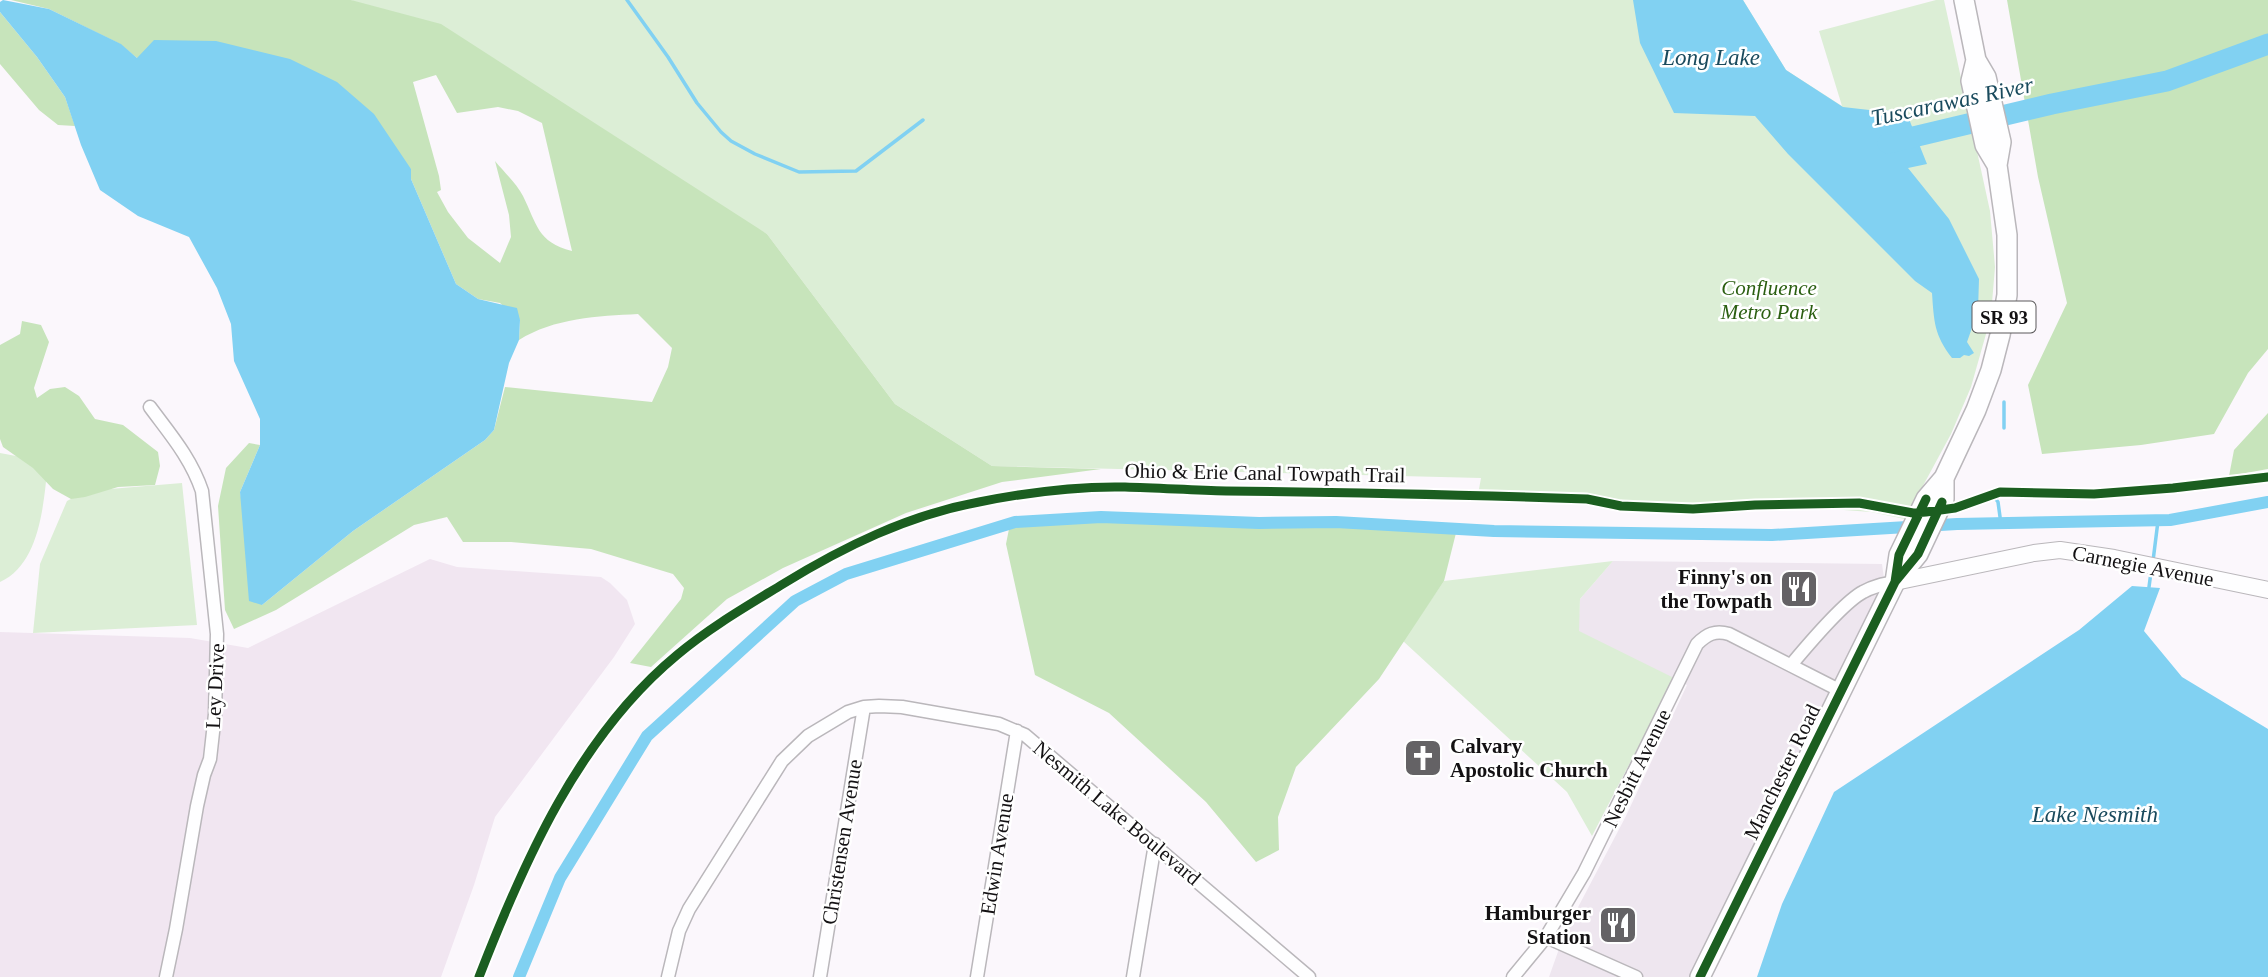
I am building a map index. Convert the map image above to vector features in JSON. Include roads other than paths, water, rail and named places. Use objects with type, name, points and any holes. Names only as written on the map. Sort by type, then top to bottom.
[{"type":"main road","name":"Manchester Road","points":[[1700,977],[1935,499],[1976,410],[1991,370],[2004,315],[2008,258],[2003,195],[1964,0]]},
{"type":"street","name":"Ley Drive","points":[[150,407],[184,452],[202,491],[217,634],[215,714],[210,759],[198,801],[166,977]]},
{"type":"street","name":"Carnegie Avenue","points":[[1895,582],[2060,550],[2268,590]]},
{"type":"street","points":[[1791,665],[1861,593],[1880,584],[1895,582]]},
{"type":"street","name":"Nesbitt Avenue","points":[[1513,977],[1546,937],[1604,835],[1697,644],[1706,635],[1722,632],[1841,691]]},
{"type":"street","name":"Nesmith Lake Boulevard","points":[[668,977],[676,941],[689,909],[782,761],[808,736],[848,712],[879,706],[999,724],[1035,742],[1309,977]]},
{"type":"street","name":"Christensen Avenue","points":[[820,977],[864,707]]},
{"type":"street","name":"Edwin Avenue","points":[[977,977],[1017,731]]},
{"type":"street","points":[[1133,977],[1154,844]]},
{"type":"street","points":[[1546,937],[1636,977]]},
{"type":"street","points":[[1288,977],[1290,961]]},
{"type":"water","points":[[3,0],[49,9],[121,44],[137,58],[154,40],[216,41],[290,59],[337,82],[374,114],[411,169],[411,179],[456,284],[478,299],[517,308],[520,320],[519,340],[509,363],[494,430],[485,440],[353,531],[262,605],[249,601],[240,492],[260,445],[260,419],[234,361],[231,324],[217,288],[189,237],[138,216],[100,190],[65,97],[0,12],[0,2]]},
{"type":"water","name":"Long Lake","points":[[1633,0],[1743,0],[1786,70],[1843,107],[1878,111],[1905,109],[1927,164],[1908,168],[1949,219],[1979,279],[1978,311],[1967,342],[1974,353],[1952,358],[1936,327],[1932,293],[1915,281],[1788,154],[1755,116],[1674,113],[1640,43]]},
{"type":"water","name":"Lake Nesmith","points":[[2132,586],[2160,588],[2144,631],[2182,677],[2268,729],[2268,977],[1757,977],[1782,904],[1834,792],[2079,630]]},
{"type":"waterway","points":[[627,0],[697,103],[721,132],[731,141],[755,154],[799,172],[856,171],[923,120]]},
{"type":"waterway","name":"Tuscarawas River","points":[[1888,143],[2052,104],[2167,81],[2268,44]]},
{"type":"waterway","points":[[2004,402],[2004,428]]},
{"type":"waterway","points":[[1995,498],[2001,524]]},
{"type":"waterway","points":[[519,977],[560,878],[647,736],[795,601],[846,574],[1015,522],[1101,517],[1259,523],[1336,522],[1494,531],[1772,535],[1957,524],[2170,520],[2268,502]]},
{"type":"waterway","points":[[2153,561],[2158,521]]},
{"type":"waterway","points":[[2149,587],[2151,572]]},
{"type":"place","name":"Finny's on the Towpath","points":[[1799,589]]},
{"type":"place","name":"Calvary Apostolic Church","points":[[1423,758]]},
{"type":"place","name":"Hamburger Station","points":[[1618,925]]},
{"type":"park label","name":"Confluence Metro Park","points":[[1769,300]]}]
